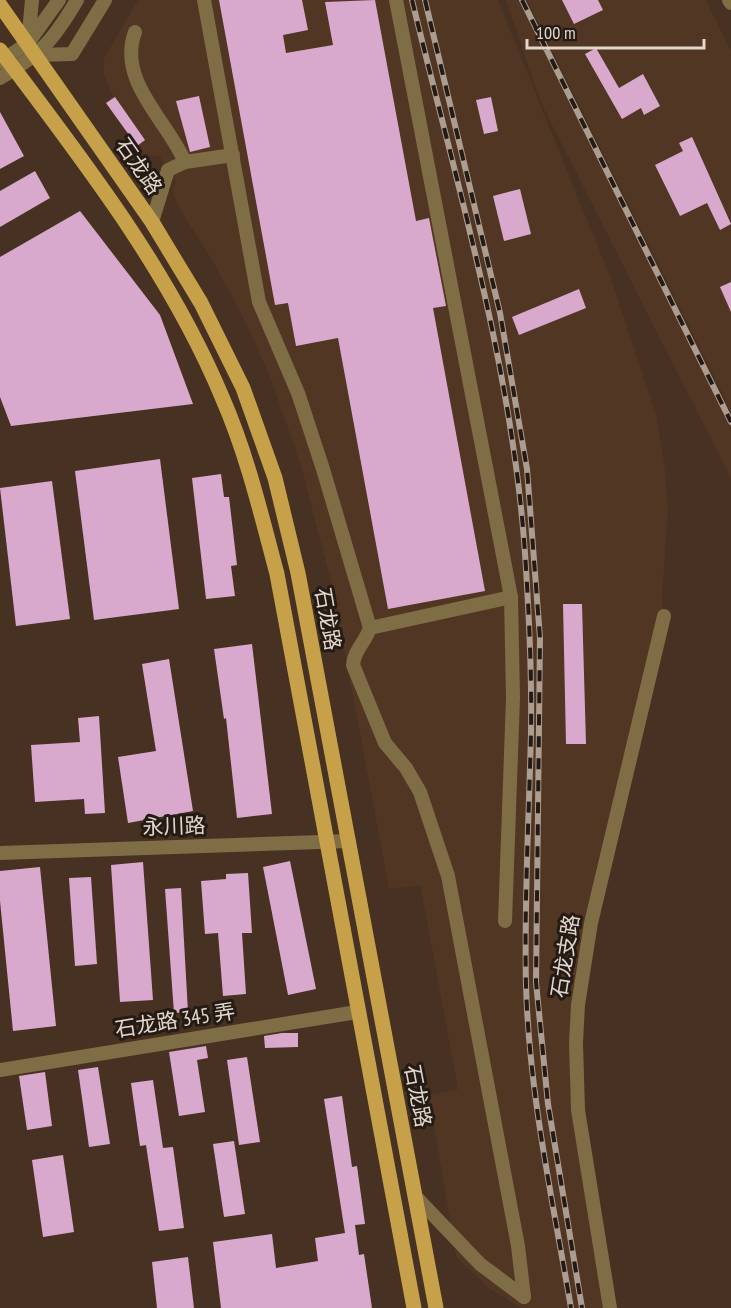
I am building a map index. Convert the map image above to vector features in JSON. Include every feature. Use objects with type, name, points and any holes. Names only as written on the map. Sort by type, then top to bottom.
[{"type":"main road","name":"石龙路","points":[[0,5],[152,222],[201,303],[243,388],[275,478],[298,573],[436,1308]]},
{"type":"main road","name":"石龙路","points":[[5,60],[134,235],[181,312],[223,397],[254,484],[277,574],[414,1308]]},
{"type":"street","points":[[32,0],[32,49]]},
{"type":"street","points":[[32,49],[59,0]]},
{"type":"street","points":[[0,78],[5,60],[32,49],[58,33],[77,0]]},
{"type":"street","points":[[32,49],[72,54],[105,0]]},
{"type":"street","points":[[204,0],[260,302],[305,415],[370,628],[366,640],[354,656],[353,665],[385,743],[406,768],[420,792],[448,876],[518,1246],[524,1298],[480,1264],[416,1197]]},
{"type":"street","points":[[396,0],[511,597],[513,698],[505,921]]},
{"type":"street","points":[[135,32],[130,46],[137,86],[176,140],[185,162]]},
{"type":"street","points":[[152,222],[168,170],[185,162],[233,155]]},
{"type":"street","points":[[370,628],[511,597]]},
{"type":"street","name":"石龙支路","points":[[610,1308],[579,1110],[576,1043],[578,1005],[591,923],[664,616]]},
{"type":"street","name":"永川路","points":[[0,853],[349,841]]},
{"type":"street","name":"石龙路 345 弄","points":[[0,1070],[357,1011]]},
{"type":"shaded area","points":[[138,0],[498,0],[611,279],[657,418],[665,469],[668,510],[662,599],[664,616],[591,923],[576,1043],[610,1308],[521,1308],[491,1290],[456,1257],[429,1095],[458,1089],[420,885],[389,889],[333,589],[301,466],[270,376],[243,317],[212,260],[178,206],[172,191],[176,182],[160,157],[141,153],[105,103],[113,96],[104,74],[104,58]]},
{"type":"shaded area","points":[[506,0],[526,0],[731,414],[731,479],[541,103]]},
{"type":"shaded area","points":[[527,0],[706,0],[731,52],[731,411]]},
{"type":"building","points":[[219,0],[302,0],[308,30],[283,35],[286,53],[333,45],[325,2],[375,0],[416,221],[429,218],[446,306],[433,308],[485,591],[388,609],[338,338],[296,346],[288,303],[275,305]]},
{"type":"building","points":[[562,0],[598,0],[603,10],[574,24]]},
{"type":"building","points":[[596,48],[619,88],[643,74],[660,106],[644,115],[641,108],[622,119],[585,54]]},
{"type":"building","points":[[199,96],[210,147],[190,152],[176,101]]},
{"type":"building","points":[[115,97],[145,140],[137,146],[106,103]]},
{"type":"building","points":[[491,97],[498,131],[484,134],[476,100]]},
{"type":"building","points":[[0,112],[24,156],[0,169]]},
{"type":"building","points":[[692,137],[731,224],[720,230],[707,203],[680,216],[655,165],[683,151],[679,143]]},
{"type":"building","points":[[35,171],[50,198],[0,227],[0,191]]},
{"type":"building","points":[[520,189],[531,234],[504,241],[493,196]]},
{"type":"building","points":[[80,211],[160,315],[193,404],[11,426],[0,397],[0,257]]},
{"type":"building","points":[[731,282],[731,312],[720,287]]},
{"type":"building","points":[[579,289],[586,308],[519,335],[512,317]]},
{"type":"building","points":[[160,459],[179,609],[94,620],[75,471]]},
{"type":"building","points":[[221,474],[224,497],[229,497],[237,565],[231,566],[235,596],[206,599],[192,478]]},
{"type":"building","points":[[52,481],[70,619],[16,626],[0,488]]},
{"type":"building","points":[[563,604],[582,604],[586,744],[566,744]]},
{"type":"building","points":[[252,644],[272,814],[237,818],[226,718],[224,719],[214,649]]},
{"type":"building","points":[[169,659],[193,811],[128,823],[118,757],[156,751],[142,664]]},
{"type":"building","points":[[99,716],[105,813],[85,814],[84,799],[35,802],[31,745],[80,742],[78,718]]},
{"type":"building","points":[[290,861],[316,989],[288,995],[263,867]]},
{"type":"building","points":[[143,862],[153,1000],[120,1002],[111,865]]},
{"type":"building","points":[[40,867],[56,1026],[13,1031],[0,901],[0,871]]},
{"type":"building","points":[[248,873],[252,933],[242,933],[246,994],[223,996],[218,933],[205,934],[201,881],[226,879],[226,874]]},
{"type":"building","points":[[91,877],[97,964],[75,966],[69,878]]},
{"type":"building","points":[[181,888],[188,1012],[174,1013],[165,889]]},
{"type":"building","points":[[298,1033],[298,1047],[265,1048],[264,1036]]},
{"type":"building","points":[[206,1046],[208,1058],[197,1060],[205,1112],[179,1116],[169,1052]]},
{"type":"building","points":[[247,1057],[260,1142],[239,1145],[227,1060]]},
{"type":"building","points":[[98,1067],[110,1144],[89,1147],[78,1070]]},
{"type":"building","points":[[45,1072],[52,1126],[27,1130],[19,1076]]},
{"type":"building","points":[[153,1080],[163,1148],[173,1147],[184,1228],[159,1231],[146,1145],[140,1146],[131,1083]]},
{"type":"building","points":[[342,1096],[352,1167],[357,1166],[365,1224],[355,1225],[359,1255],[364,1254],[372,1308],[221,1308],[213,1242],[272,1234],[276,1268],[318,1261],[315,1238],[345,1233],[324,1099]]},
{"type":"building","points":[[234,1141],[245,1214],[224,1217],[213,1144]]},
{"type":"building","points":[[63,1155],[74,1232],[43,1237],[32,1160]]},
{"type":"building","points":[[188,1257],[194,1308],[157,1308],[152,1262]]},
{"type":"railway","points":[[412,0],[480,275],[508,413],[518,483],[525,553],[531,688],[526,922],[528,1026],[543,1148],[571,1308]]},
{"type":"railway","points":[[425,0],[500,313],[527,469],[540,638],[536,982],[548,1104],[582,1308]]},
{"type":"railway","points":[[522,0],[731,422]]}]
